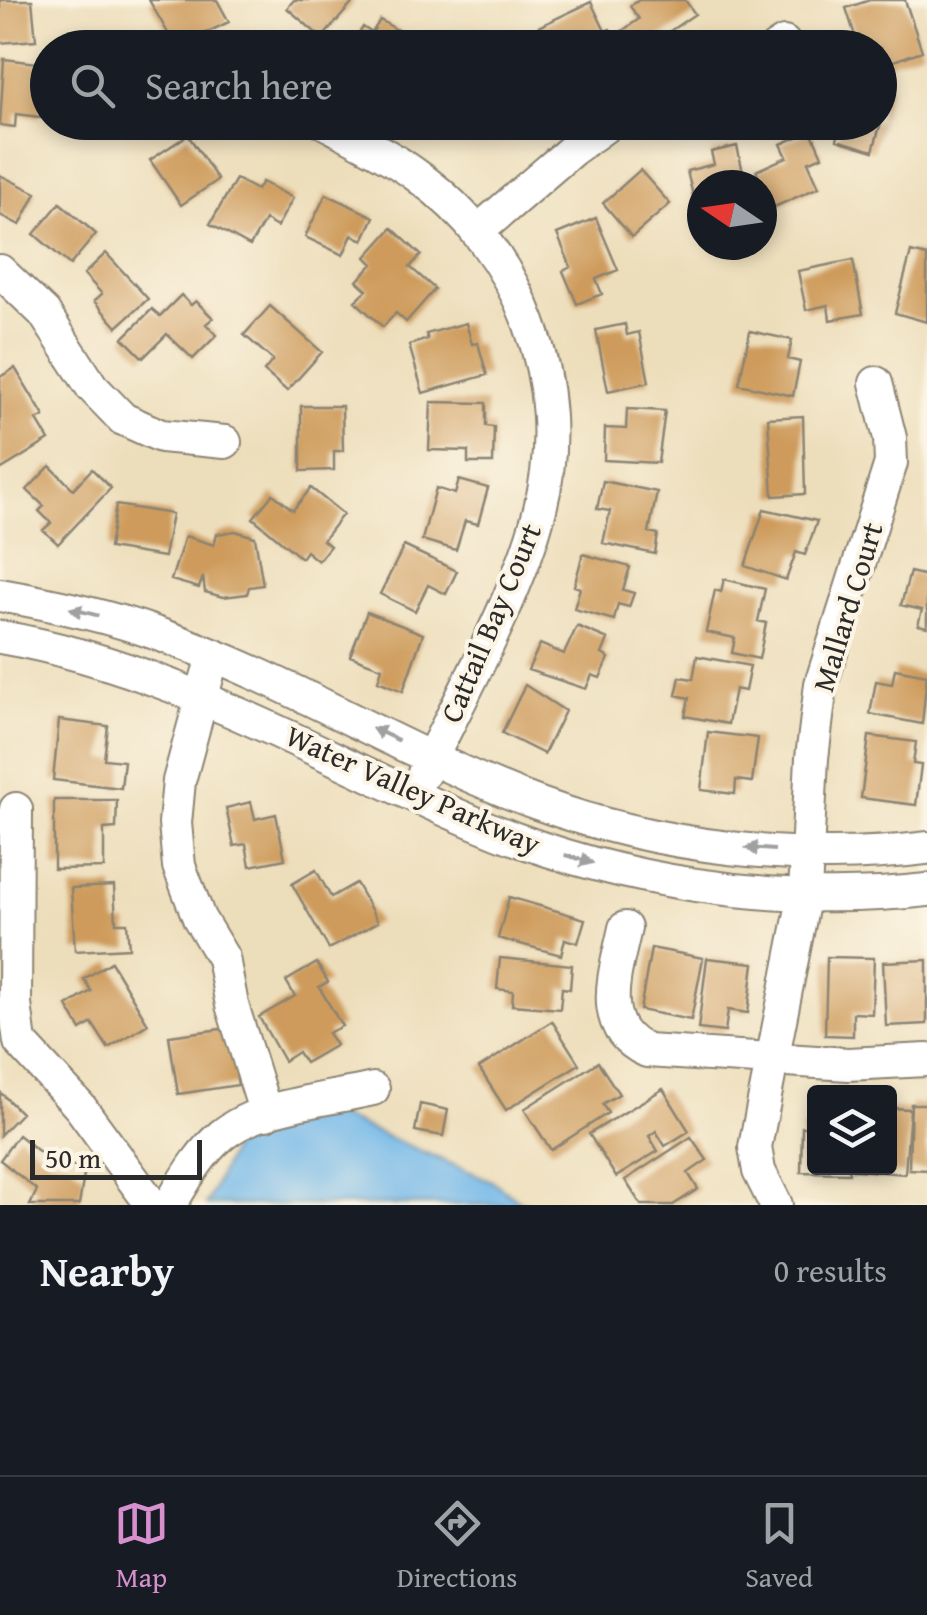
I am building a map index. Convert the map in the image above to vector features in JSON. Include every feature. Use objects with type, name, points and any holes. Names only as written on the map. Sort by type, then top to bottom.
[{"type":"street","name":"Cattail Bay Court","points":[[355,140],[416,175],[478,232],[505,271],[534,336],[548,396],[550,455],[531,540],[414,795]]},
{"type":"street","points":[[478,232],[586,140]]},
{"type":"street","points":[[0,272],[44,313],[92,387],[122,419],[161,436],[225,442]]},
{"type":"street","name":"Mallard Court","points":[[776,1205],[756,1158],[806,893],[812,758],[825,668],[891,463],[890,438],[876,383]]},
{"type":"street","name":"Water Valley Parkway","points":[[0,595],[120,622],[213,656],[527,799],[596,820],[717,845],[809,852],[927,848]]},
{"type":"street","name":"Water Valley Parkway","points":[[0,637],[94,658],[202,696],[474,822],[582,861],[705,885],[806,893],[927,890]]},
{"type":"street","points":[[213,656],[179,780],[178,866],[198,918],[223,958],[232,1005],[266,1114]]},
{"type":"street","points":[[16,809],[16,1004],[20,1042],[80,1107],[152,1205]]},
{"type":"street","points":[[625,928],[611,1003],[626,1038],[647,1051],[848,1064],[927,1060]]},
{"type":"street","points":[[170,1205],[196,1161],[224,1133],[266,1114],[374,1089]]},
{"type":"water","points":[[328,1112],[492,1181],[525,1205],[206,1205],[233,1146]]},
{"type":"building","points":[[0,0],[32,0],[35,30],[30,30],[30,40],[0,43]]},
{"type":"building","points":[[149,0],[217,0],[229,22],[212,30],[166,30]]},
{"type":"building","points":[[294,0],[355,0],[329,30],[313,30],[287,8]]},
{"type":"building","points":[[639,0],[685,0],[695,14],[671,30],[623,30],[639,19],[630,6]]},
{"type":"building","points":[[870,0],[905,0],[922,51],[897,60],[897,30],[853,30],[846,8]]},
{"type":"building","points":[[591,2],[605,30],[539,30],[538,27]]},
{"type":"building","points":[[380,20],[397,30],[374,30]]},
{"type":"building","points":[[4,59],[30,62],[30,116],[16,114],[15,127],[0,125]]},
{"type":"building","points":[[180,140],[191,140],[218,180],[181,205],[150,160]]},
{"type":"building","points":[[815,140],[822,156],[808,162],[819,187],[777,206],[777,170],[758,170],[787,157],[781,144]]},
{"type":"building","points":[[837,140],[876,140],[873,151]]},
{"type":"building","points":[[737,146],[743,170],[691,170],[714,164],[711,152]]},
{"type":"building","points":[[640,170],[670,204],[632,237],[603,203]]},
{"type":"building","points":[[0,175],[36,193],[20,225],[0,215]]},
{"type":"building","points":[[236,179],[257,190],[262,182],[293,198],[277,227],[265,220],[250,246],[210,224]]},
{"type":"building","points":[[326,194],[374,217],[363,240],[352,235],[343,255],[305,237]]},
{"type":"building","points":[[60,203],[96,234],[70,265],[34,234]]},
{"type":"building","points":[[596,218],[618,270],[596,279],[602,294],[577,304],[563,271],[571,267],[557,234]]},
{"type":"building","points":[[392,228],[421,255],[410,267],[435,289],[406,322],[396,313],[383,327],[355,301],[367,290],[357,281],[373,264],[366,257]]},
{"type":"building","points":[[911,252],[927,256],[927,322],[895,313]]},
{"type":"building","points":[[106,253],[148,299],[117,327],[94,301],[102,294],[84,274]]},
{"type":"building","points":[[853,260],[863,314],[830,320],[828,305],[806,310],[798,271]]},
{"type":"building","points":[[181,295],[191,305],[196,301],[213,318],[206,324],[217,335],[193,359],[167,334],[143,358],[123,338],[152,309],[160,316]]},
{"type":"building","points":[[270,306],[322,352],[287,391],[264,371],[273,360],[244,335]]},
{"type":"building","points":[[466,323],[472,344],[478,343],[487,375],[423,393],[409,345],[428,339],[426,334]]},
{"type":"building","points":[[625,324],[627,335],[639,332],[649,382],[608,391],[596,330]]},
{"type":"building","points":[[750,331],[792,340],[788,359],[800,362],[793,396],[739,384]]},
{"type":"building","points":[[15,368],[44,416],[37,420],[49,440],[0,470],[0,377]]},
{"type":"building","points":[[431,402],[486,403],[486,426],[494,427],[493,463],[468,463],[468,451],[429,450]]},
{"type":"building","points":[[301,406],[342,406],[343,451],[334,451],[334,470],[301,471]]},
{"type":"building","points":[[627,409],[665,411],[658,463],[604,460],[605,428],[626,429]]},
{"type":"building","points":[[803,416],[805,494],[773,496],[768,418]]},
{"type":"building","points":[[50,466],[73,489],[92,469],[111,488],[58,544],[43,530],[51,523],[39,511],[44,506],[27,490]]},
{"type":"building","points":[[459,480],[488,488],[478,524],[465,521],[456,550],[422,540],[436,488],[455,494]]},
{"type":"building","points":[[603,481],[657,492],[649,532],[658,534],[655,554],[603,543],[610,511],[597,509]]},
{"type":"building","points":[[311,488],[343,514],[323,540],[330,546],[318,561],[306,551],[301,558],[253,518],[273,494],[293,510]]},
{"type":"building","points":[[116,505],[172,514],[164,557],[109,548]]},
{"type":"building","points":[[764,509],[817,521],[805,555],[796,552],[786,580],[745,566]]},
{"type":"building","points":[[235,531],[255,537],[263,585],[249,587],[247,594],[223,597],[205,592],[203,577],[199,588],[171,580],[185,536],[214,545],[217,534]]},
{"type":"building","points":[[404,546],[457,571],[446,594],[428,585],[415,611],[380,594]]},
{"type":"building","points":[[583,554],[630,567],[623,590],[634,593],[629,607],[618,604],[614,620],[574,609],[580,588],[574,586]]},
{"type":"building","points":[[910,572],[927,576],[927,627],[918,625],[922,610],[901,605]]},
{"type":"building","points":[[724,579],[765,589],[758,621],[766,623],[759,659],[732,653],[735,638],[706,632],[715,590],[721,592]]},
{"type":"building","points":[[367,612],[423,634],[403,691],[378,681],[382,668],[350,656]]},
{"type":"building","points":[[577,626],[608,639],[602,654],[609,658],[600,678],[592,675],[586,689],[528,670],[540,644],[564,654]]},
{"type":"building","points":[[697,656],[750,666],[745,691],[735,689],[728,724],[685,716],[689,698],[676,695],[680,677],[693,679]]},
{"type":"building","points":[[895,669],[927,675],[922,724],[870,714],[876,681],[892,684]]},
{"type":"building","points":[[525,685],[565,711],[544,754],[502,733]]},
{"type":"building","points":[[59,720],[108,726],[104,759],[124,761],[121,788],[53,780]]},
{"type":"building","points":[[708,732],[758,738],[752,782],[736,780],[735,794],[701,790]]},
{"type":"building","points":[[869,736],[916,742],[913,764],[921,765],[916,805],[861,798]]},
{"type":"building","points":[[54,800],[117,800],[116,828],[104,829],[104,868],[54,869]]},
{"type":"building","points":[[251,802],[255,819],[276,814],[285,859],[250,866],[246,844],[234,846],[226,808]]},
{"type":"building","points":[[316,870],[331,897],[356,883],[378,922],[329,949],[292,884]]},
{"type":"building","points":[[114,886],[116,923],[127,923],[129,948],[75,951],[71,888]]},
{"type":"building","points":[[509,897],[585,919],[578,943],[565,939],[561,955],[498,938]]},
{"type":"building","points":[[651,948],[703,958],[691,1020],[640,1010]]},
{"type":"building","points":[[827,957],[874,958],[872,1014],[853,1013],[853,1036],[825,1035]]},
{"type":"building","points":[[500,958],[572,965],[570,989],[562,988],[560,1009],[512,1005],[513,991],[497,989]]},
{"type":"building","points":[[707,958],[754,963],[748,1013],[728,1010],[725,1032],[698,1029]]},
{"type":"building","points":[[927,960],[927,1024],[886,1026],[883,962]]},
{"type":"building","points":[[111,962],[148,1024],[108,1048],[92,1023],[81,1030],[67,1006],[91,991],[84,979]]},
{"type":"building","points":[[317,963],[328,982],[319,987],[342,1026],[328,1033],[336,1045],[305,1063],[298,1052],[284,1061],[259,1017],[295,996],[286,981]]},
{"type":"building","points":[[552,1021],[579,1064],[506,1110],[479,1068]]},
{"type":"building","points":[[229,1028],[238,1085],[178,1094],[169,1036]]},
{"type":"building","points":[[598,1062],[619,1094],[602,1104],[608,1113],[551,1150],[524,1109]]},
{"type":"building","points":[[663,1089],[689,1131],[665,1146],[656,1131],[649,1136],[658,1151],[616,1177],[589,1134]]},
{"type":"building","points":[[0,1092],[21,1113],[0,1135]]},
{"type":"building","points":[[420,1104],[448,1110],[443,1136],[415,1131]]},
{"type":"building","points":[[911,1104],[927,1104],[927,1170],[909,1169]]},
{"type":"building","points":[[897,1108],[910,1109],[905,1174],[897,1173]]},
{"type":"building","points":[[802,1127],[807,1127],[807,1172],[801,1172]]},
{"type":"building","points":[[18,1135],[50,1160],[69,1163],[84,1175],[79,1205],[30,1205],[37,1190],[0,1160]]},
{"type":"building","points":[[691,1137],[707,1160],[688,1173],[698,1189],[673,1205],[641,1205],[625,1180]]}]
